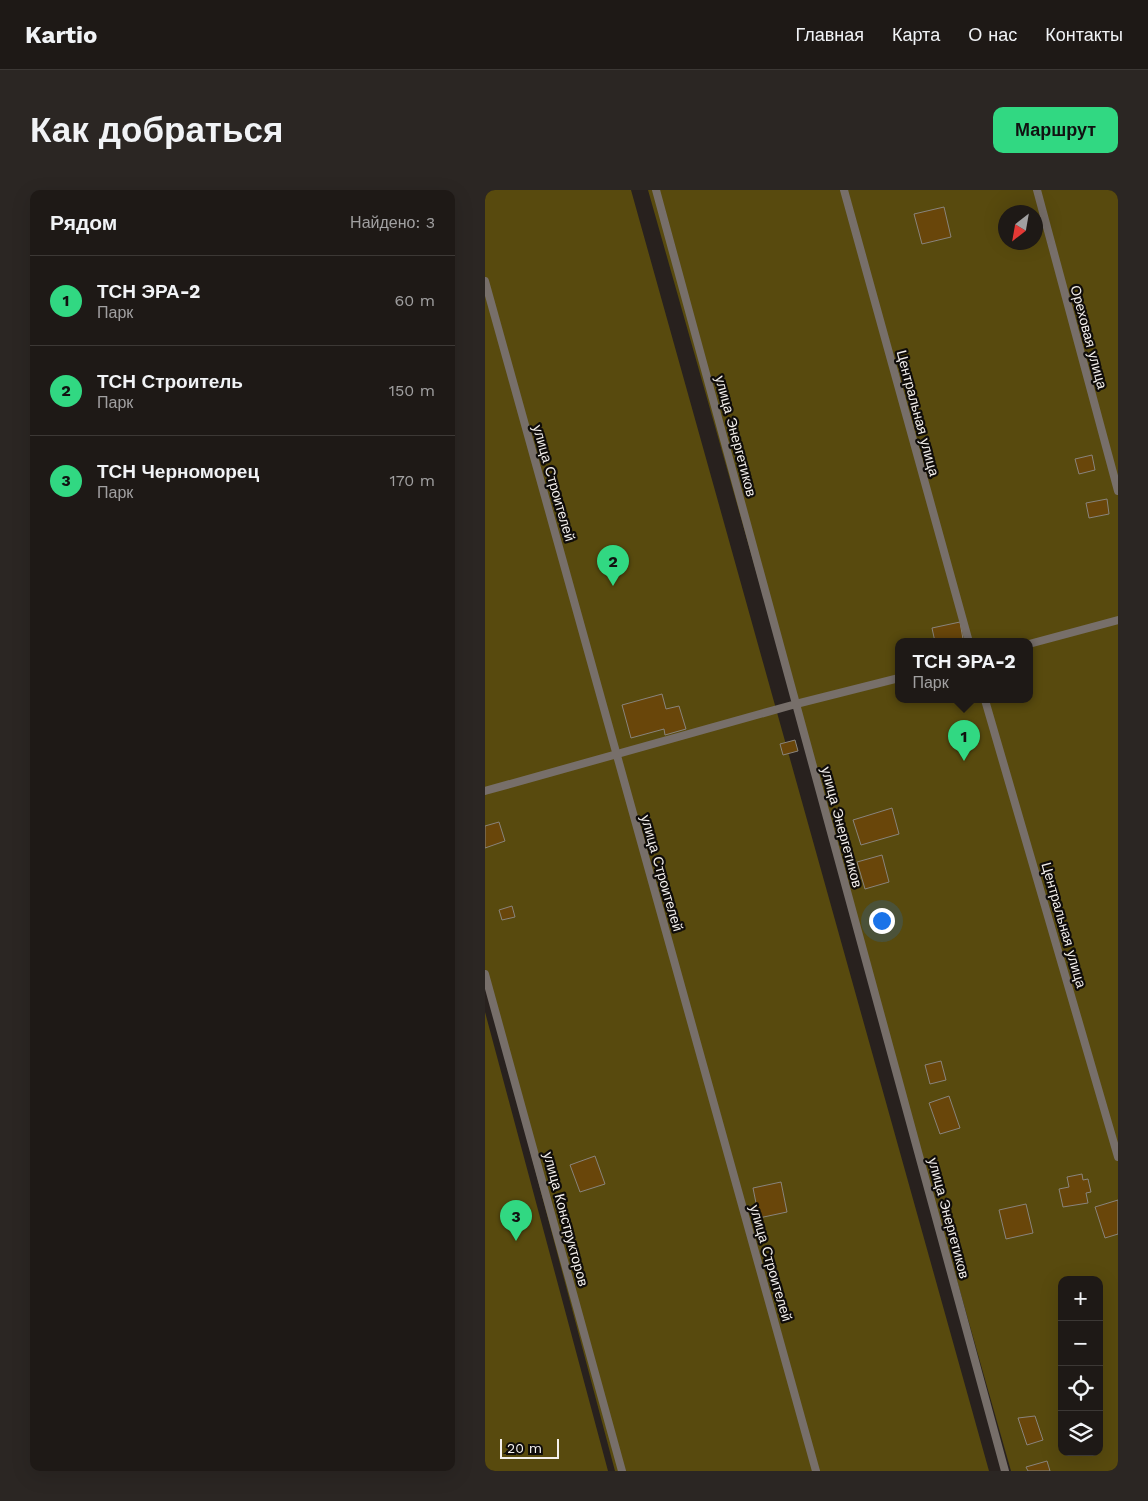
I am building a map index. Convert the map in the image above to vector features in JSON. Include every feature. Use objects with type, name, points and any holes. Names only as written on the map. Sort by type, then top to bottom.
[{"type":"lane","name":"улица Энергетиков","points":[[656,190],[1005,1471]]},
{"type":"lane","name":"Центральная улица","points":[[844,190],[968,638]]},
{"type":"lane","name":"Ореховая улица","points":[[1037,190],[1118,491]]},
{"type":"lane","name":"улица Строителей","points":[[485,281],[816,1471]]},
{"type":"lane","points":[[1033,643],[1118,620]]},
{"type":"lane","points":[[485,791],[796,704],[895,679]]},
{"type":"lane","name":"Центральная улица","points":[[986,703],[1118,1157]]},
{"type":"lane","name":"улица Конструкторов","points":[[485,974],[622,1471]]},
{"type":"shaded area","points":[[485,190],[631,190],[989,1471],[615,1471],[485,981]]},
{"type":"shaded area","points":[[648,190],[1118,190],[1118,1471],[1011,1471]]},
{"type":"shaded area","points":[[485,1012],[608,1471],[485,1471]]},
{"type":"building","points":[[944,207],[951,237],[922,244],[914,214]]},
{"type":"building","points":[[1092,455],[1095,470],[1079,474],[1075,459]]},
{"type":"building","points":[[1107,499],[1109,514],[1089,518],[1086,503]]},
{"type":"building","points":[[960,622],[963,638],[934,638],[932,628]]},
{"type":"building","points":[[662,694],[666,709],[679,706],[686,729],[665,735],[664,729],[631,738],[622,705]]},
{"type":"building","points":[[795,740],[798,751],[783,755],[780,744]]},
{"type":"building","points":[[892,808],[899,834],[861,845],[853,820]]},
{"type":"building","points":[[499,822],[505,841],[485,848],[485,826]]},
{"type":"building","points":[[882,855],[889,882],[865,889],[857,862]]},
{"type":"building","points":[[512,906],[515,917],[502,920],[499,910]]},
{"type":"building","points":[[941,1061],[946,1080],[930,1084],[925,1065]]},
{"type":"building","points":[[949,1096],[960,1128],[940,1134],[929,1103]]},
{"type":"building","points":[[595,1156],[605,1184],[580,1192],[570,1165]]},
{"type":"building","points":[[1082,1174],[1083,1180],[1088,1179],[1091,1192],[1086,1193],[1088,1203],[1063,1207],[1059,1189],[1069,1187],[1067,1177]]},
{"type":"building","points":[[781,1182],[787,1212],[759,1218],[753,1188]]},
{"type":"building","points":[[1118,1200],[1118,1234],[1105,1238],[1095,1207]]},
{"type":"building","points":[[1026,1204],[1033,1233],[1006,1239],[999,1210]]},
{"type":"building","points":[[1035,1416],[1043,1440],[1027,1445],[1018,1418]]},
{"type":"building","points":[[1047,1461],[1050,1471],[1028,1471],[1026,1467]]},
{"type":"place","name":"ТСН Строитель","points":[[613,586]]},
{"type":"place","name":"ТСН ЭРА-2","points":[[964,761]]},
{"type":"place","name":"ТСН Черноморец","points":[[516,1241]]}]
